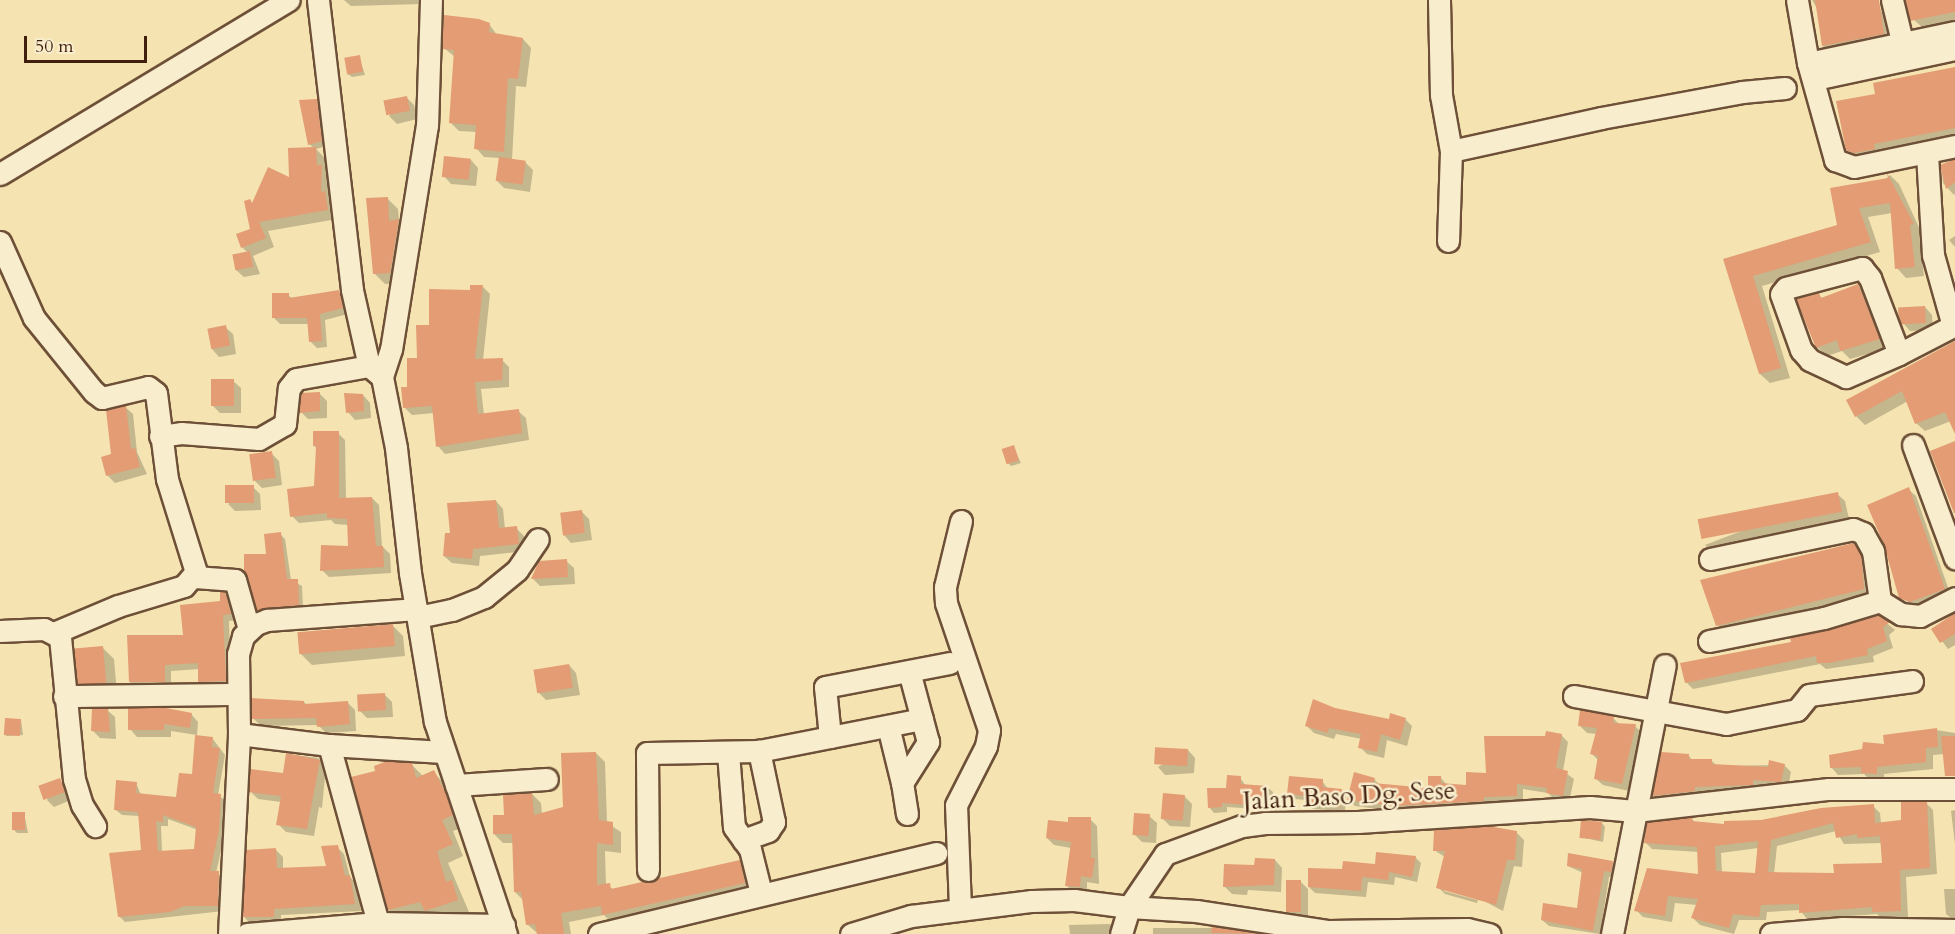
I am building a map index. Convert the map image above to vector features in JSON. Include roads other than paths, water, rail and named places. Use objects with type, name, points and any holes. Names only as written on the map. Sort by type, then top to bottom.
[{"type":"street","points":[[0,174],[289,0]]},
{"type":"street","points":[[247,934],[373,927],[505,930],[443,752],[418,613],[396,448],[352,290],[318,0]]},
{"type":"street","points":[[160,436],[181,433],[259,439],[285,424],[288,388],[296,380],[376,371],[391,349],[427,125],[431,0]]},
{"type":"street","points":[[1439,0],[1441,95],[1451,151],[1448,241]]},
{"type":"street","points":[[1797,0],[1811,71],[1831,151],[1840,164],[1854,167],[1955,146]]},
{"type":"street","points":[[1892,0],[1906,53]]},
{"type":"street","points":[[1906,53],[1955,32]]},
{"type":"street","points":[[1811,71],[1906,53],[1955,49]]},
{"type":"street","points":[[1451,151],[1612,116],[1742,92],[1785,88]]},
{"type":"street","points":[[1899,354],[1865,270],[1856,269],[1782,292],[1785,313],[1810,360],[1849,377],[1899,354],[1954,326],[1933,255],[1927,153]]},
{"type":"street","points":[[0,242],[34,318],[94,392],[102,398],[148,387],[153,390],[159,401],[160,436],[167,479],[195,577]]},
{"type":"street","points":[[1933,255],[1955,275]]},
{"type":"street","points":[[1913,445],[1955,558]]},
{"type":"street","points":[[960,908],[956,805],[986,746],[989,730],[946,603],[945,587],[961,521]]},
{"type":"street","points":[[1710,559],[1853,529],[1863,533],[1870,545],[1880,581],[1880,601]]},
{"type":"street","points":[[249,628],[267,620],[452,610],[484,597],[517,570],[538,539]]},
{"type":"street","points":[[0,631],[56,632],[118,606],[184,586],[195,577],[235,580],[249,628],[238,654],[239,734],[229,934]]},
{"type":"street","points":[[1709,641],[1824,618],[1880,601],[1901,614],[1920,616],[1955,598]]},
{"type":"street","points":[[56,632],[61,643],[64,696],[74,779],[82,805],[95,826]]},
{"type":"street","points":[[830,737],[825,687],[950,663]]},
{"type":"street","points":[[1612,934],[1665,664]]},
{"type":"street","points":[[902,783],[927,742],[909,671]]},
{"type":"street","points":[[1574,696],[1726,724],[1797,710],[1809,695],[1912,681]]},
{"type":"street","points":[[64,696],[238,694]]},
{"type":"street","points":[[648,870],[647,753],[759,751],[922,719]]},
{"type":"street","points":[[888,726],[907,814]]},
{"type":"street","points":[[239,734],[329,745],[443,752]]},
{"type":"street","points":[[329,745],[373,927]]},
{"type":"street","points":[[743,840],[768,831],[774,822],[759,751]]},
{"type":"street","points":[[728,753],[734,825],[750,849],[761,893]]},
{"type":"street","points":[[456,785],[547,779]]},
{"type":"street","name":"Jalan Baso Dg. Sese","points":[[1121,934],[1130,907],[1165,854],[1242,826],[1590,807],[1635,811],[1829,789],[1955,789]]},
{"type":"street","points":[[599,934],[761,893],[936,853]]},
{"type":"street","points":[[851,934],[911,916],[960,908],[1053,900],[1196,911],[1329,931],[1489,934]]},
{"type":"street","points":[[1771,934],[1843,928],[1955,930]]}]
